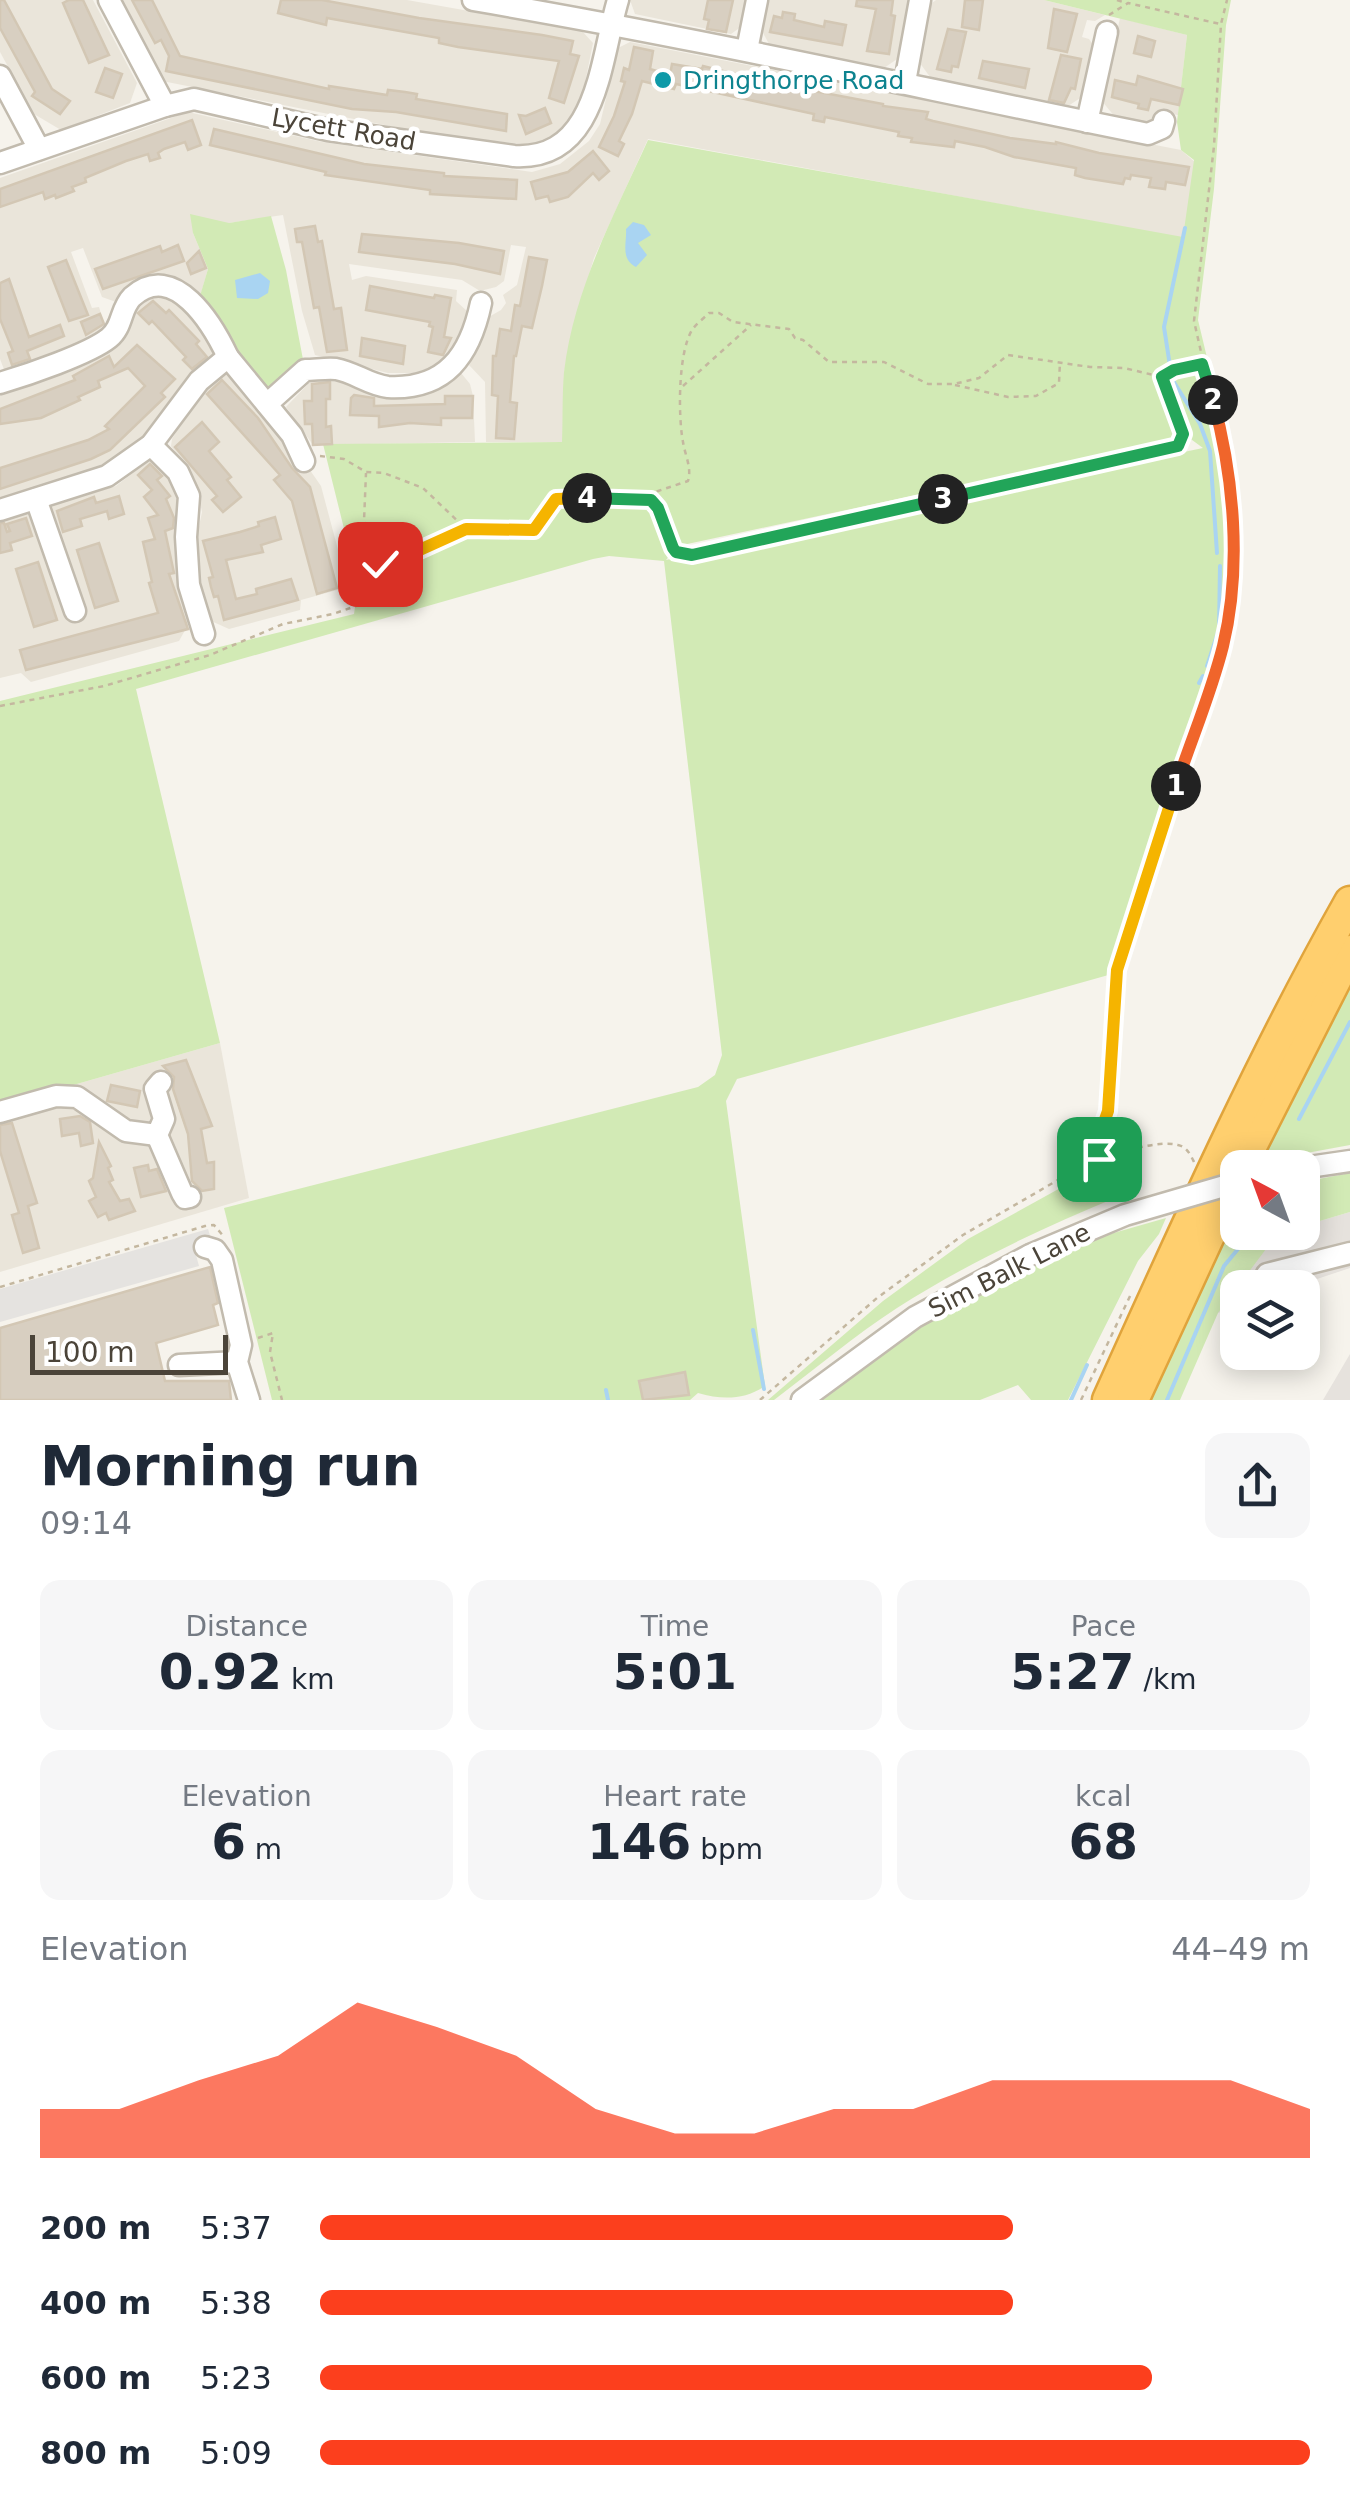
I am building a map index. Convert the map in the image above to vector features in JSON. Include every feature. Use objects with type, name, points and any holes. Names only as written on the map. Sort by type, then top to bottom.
[{"type":"highway","points":[[1108,1400],[1226,1143],[1314,965],[1350,902]]},
{"type":"highway","points":[[1249,1150],[1350,950]]},
{"type":"highway","points":[[1133,1400],[1220,1211]]},
{"type":"street","points":[[108,0],[165,106]]},
{"type":"street","points":[[472,0],[611,23],[1148,134],[1162,128],[1164,121]]},
{"type":"street","name":"Lycett Road","points":[[0,164],[194,99],[328,130],[530,157],[565,144],[585,119],[618,0]]},
{"type":"street","points":[[746,50],[758,0]]},
{"type":"street","points":[[905,82],[920,0]]},
{"type":"street","points":[[1088,122],[1107,32]]},
{"type":"street","points":[[0,76],[39,149]]},
{"type":"street","points":[[0,382],[109,338],[133,296],[149,288],[172,287],[197,306],[228,357],[292,435],[304,461]]},
{"type":"street","points":[[267,404],[305,370],[340,369],[360,380],[387,386],[437,378],[466,349],[481,303]]},
{"type":"street","points":[[0,510],[107,476],[152,445],[199,381],[228,357]]},
{"type":"street","points":[[152,445],[178,472],[190,496],[186,537],[190,585],[204,634]]},
{"type":"street","points":[[36,499],[76,610]]},
{"type":"street","points":[[161,1082],[154,1089],[161,1134],[184,1198],[190,1197]]},
{"type":"street","points":[[0,1112],[68,1095],[87,1102],[126,1131],[161,1134]]},
{"type":"street","points":[[1320,1165],[1350,1161]]},
{"type":"street","name":"Sim Balk Lane","points":[[802,1400],[915,1317],[1030,1254],[1125,1215],[1220,1187]]},
{"type":"street","points":[[205,1247],[215,1250],[222,1260],[241,1346],[237,1362],[249,1400]]},
{"type":"street","points":[[1283,1270],[1350,1253]]},
{"type":"street","points":[[179,1366],[237,1362]]},
{"type":"path","points":[[1117,0],[1221,24]]},
{"type":"path","points":[[1090,1162],[1108,1111],[1117,970],[1216,672],[1229,610],[1232,552],[1228,471],[1194,321],[1214,146],[1221,24],[1227,0]]},
{"type":"path","points":[[1107,32],[1108,16],[1128,3]]},
{"type":"path","points":[[651,500],[652,492],[688,481],[682,440],[684,355],[691,331],[709,313],[719,313],[733,322],[789,330],[829,362],[884,362],[928,384],[954,384],[979,378],[1008,356],[1124,368],[1162,377]]},
{"type":"path","points":[[682,388],[752,324]]},
{"type":"path","points":[[954,384],[1008,397],[1036,396],[1060,383],[1060,362]]},
{"type":"path","points":[[1162,377],[1202,364]]},
{"type":"path","points":[[0,706],[104,686],[210,655],[283,624],[356,606],[380,564],[466,529],[534,530],[553,502],[561,498],[651,500],[658,508],[673,548],[692,555],[1178,446],[1183,434],[1162,377]]},
{"type":"path","points":[[304,461],[331,455],[366,472],[384,473],[423,488],[466,529]]},
{"type":"path","points":[[366,472],[364,522],[380,564]]},
{"type":"path","points":[[400,558],[403,548]]},
{"type":"path","points":[[760,1400],[877,1298],[963,1235],[1090,1162],[1155,1145],[1177,1144],[1188,1150],[1194,1162]]},
{"type":"path","points":[[1104,1158],[1120,1202]]},
{"type":"path","points":[[0,1287],[205,1226],[214,1225],[226,1238]]},
{"type":"path","points":[[1081,1400],[1135,1286]]},
{"type":"path","points":[[250,1340],[273,1333],[270,1352],[282,1400]]},
{"type":"shaded area","points":[[0,0],[93,0],[137,83],[130,103],[61,130],[34,114],[0,52]]},
{"type":"shaded area","points":[[119,0],[407,0],[582,31],[593,43],[581,103],[562,130],[531,145],[430,134],[162,81]]},
{"type":"shaded area","points":[[630,0],[748,0],[742,26],[731,34],[635,14]]},
{"type":"shaded area","points":[[767,0],[912,0],[900,57],[884,68],[769,44],[761,29]]},
{"type":"shaded area","points":[[936,0],[1044,0],[1105,15],[1095,21],[1087,20],[1082,37],[1089,39],[1096,49],[1085,95],[1068,106],[1018,99],[930,77],[917,59],[928,6]]},
{"type":"shaded area","points":[[1120,18],[1187,35],[1178,115],[1156,111],[1152,121],[1145,125],[1115,117],[1102,101]]},
{"type":"shaded area","points":[[630,42],[1181,150],[1196,163],[1183,238],[648,139],[594,258],[573,328],[564,373],[563,442],[486,442],[485,382],[469,365],[483,337],[487,318],[501,310],[506,303],[503,295],[517,285],[526,247],[511,245],[504,281],[480,291],[462,280],[349,264],[352,280],[366,276],[457,290],[456,301],[468,312],[459,345],[438,365],[414,373],[388,373],[315,355],[283,215],[193,233],[208,269],[200,297],[161,276],[148,278],[116,302],[102,297],[83,248],[71,252],[92,308],[99,307],[105,327],[59,352],[5,372],[0,359],[0,178],[188,112],[322,142],[532,172],[560,164],[589,141],[600,124],[618,48]]},
{"type":"shaded area","points":[[152,296],[166,297],[179,306],[206,334],[215,355],[175,396],[159,423],[127,453],[113,462],[0,498],[0,393],[108,352],[125,334],[131,315]]},
{"type":"shaded area","points":[[227,373],[287,437],[321,486],[348,587],[301,600],[300,610],[229,629],[209,620],[204,605],[198,579],[197,536],[202,512],[195,479],[171,446],[189,410],[218,377]]},
{"type":"shaded area","points":[[461,373],[473,396],[475,442],[313,445],[286,407],[312,380],[351,383],[389,393],[436,389]]},
{"type":"shaded area","points":[[151,459],[179,491],[178,581],[189,623],[179,641],[31,682],[21,673],[0,678],[0,520],[116,486]]},
{"type":"shaded area","points":[[220,1043],[249,1198],[0,1272],[0,1106]]},
{"type":"shaded area","points":[[1350,1212],[1350,1268],[1320,1278],[1320,1270],[1249,1270],[1264,1250],[1320,1250],[1320,1221]]},
{"type":"shaded area","points":[[208,1229],[211,1239],[196,1255],[199,1266],[0,1322],[0,1289]]},
{"type":"shaded area","points":[[1350,1354],[1350,1400],[1323,1400]]},
{"type":"green space","points":[[1044,0],[1231,0],[1198,320],[1232,462],[1235,591],[1230,636],[1176,801],[1164,803],[1112,974],[737,1079],[726,1101],[765,1386],[757,1391],[733,1397],[698,1393],[690,1400],[272,1400],[224,1208],[698,1087],[715,1075],[722,1055],[664,561],[609,556],[593,559],[136,689],[220,1043],[0,1106],[0,701],[354,614],[358,585],[323,444],[562,442],[564,372],[577,311],[597,253],[648,140],[1183,237],[1194,160],[1181,150],[1177,122],[1187,35]],"holes":[[[1188,437],[1203,448],[666,560],[678,546]]]},
{"type":"green space","points":[[190,214],[229,223],[271,216],[286,270],[305,370],[276,396],[228,357],[197,306],[208,269],[193,233]]},
{"type":"green space","points":[[1350,977],[1350,1145],[1320,1151],[1264,1150]]},
{"type":"green space","points":[[1102,1165],[1115,1198],[1004,1248],[923,1292],[865,1330],[774,1400],[768,1400],[883,1301],[968,1239]]},
{"type":"green space","points":[[1350,1173],[1350,1212],[1320,1221],[1320,1179]]},
{"type":"green space","points":[[1166,1218],[1138,1261],[1068,1400],[1031,1400],[1018,1385],[980,1400],[817,1400],[855,1369],[969,1297],[1082,1242]]},
{"type":"green space","points":[[1220,1237],[1220,1250],[1265,1250],[1250,1270],[1220,1270],[1220,1310],[1180,1400],[1146,1400]]},
{"type":"water","points":[[633,222],[644,225],[651,235],[638,243],[647,255],[636,267],[625,250],[626,229]]},
{"type":"water","points":[[260,273],[270,281],[268,293],[258,299],[237,298],[235,280]]},
{"type":"building","points":[[0,0],[4,0],[52,89],[70,101],[60,114],[32,96],[35,92],[0,28]]},
{"type":"building","points":[[83,0],[109,55],[89,63],[63,3]]},
{"type":"building","points":[[132,0],[152,0],[180,56],[329,89],[387,95],[388,90],[405,92],[417,94],[416,99],[507,114],[506,131],[396,112],[352,109],[166,71],[169,56],[161,40],[155,43]]},
{"type":"building","points":[[281,0],[322,0],[542,35],[573,41],[570,54],[579,56],[564,103],[549,98],[559,61],[458,47],[439,43],[439,38],[327,18],[326,25],[278,13]]},
{"type":"building","points":[[708,0],[733,0],[726,32],[707,29],[709,20],[704,19]]},
{"type":"building","points":[[857,0],[893,0],[891,15],[895,16],[889,54],[867,51],[876,9],[856,6]]},
{"type":"building","points":[[965,0],[983,0],[979,30],[962,27]]},
{"type":"building","points":[[1054,9],[1077,14],[1067,52],[1048,48]]},
{"type":"building","points":[[783,12],[795,14],[794,20],[824,27],[825,21],[846,25],[842,45],[770,32],[774,16],[782,18]]},
{"type":"building","points":[[948,29],[966,32],[958,67],[952,66],[951,72],[937,69]]},
{"type":"building","points":[[1138,36],[1155,41],[1151,57],[1134,53]]},
{"type":"building","points":[[634,47],[653,51],[650,69],[670,75],[672,64],[702,69],[703,66],[883,106],[928,112],[926,119],[1010,138],[1056,142],[1189,167],[1185,185],[1166,182],[1165,189],[1149,187],[1151,178],[1131,175],[1123,184],[1085,178],[1075,175],[1076,168],[1014,157],[985,147],[955,141],[954,147],[911,142],[912,138],[898,136],[899,132],[825,117],[824,122],[813,120],[814,114],[676,84],[674,89],[642,81],[619,141],[624,144],[618,156],[599,147],[614,116],[625,82],[621,81],[624,68],[629,70]]},
{"type":"building","points":[[1061,55],[1081,59],[1075,89],[1071,88],[1064,103],[1049,100]]},
{"type":"building","points":[[983,61],[1029,69],[1025,88],[979,78]]},
{"type":"building","points":[[105,68],[122,74],[113,98],[96,92]]},
{"type":"building","points":[[1138,76],[1183,89],[1179,105],[1151,99],[1148,110],[1112,97],[1115,80],[1136,85]]},
{"type":"building","points":[[545,108],[551,123],[526,134],[519,115]]},
{"type":"building","points":[[192,120],[201,145],[188,150],[185,142],[164,149],[158,153],[160,158],[150,161],[148,154],[126,161],[85,178],[86,182],[72,187],[74,191],[56,198],[55,195],[45,199],[43,192],[0,207],[0,189]]},
{"type":"building","points":[[214,129],[364,164],[444,176],[517,180],[516,199],[430,194],[430,190],[325,175],[326,172],[210,145]]},
{"type":"building","points":[[593,151],[609,171],[599,180],[593,173],[568,197],[550,202],[548,196],[536,199],[531,182],[568,172]]},
{"type":"building","points":[[315,226],[318,242],[322,241],[334,309],[341,308],[347,350],[327,352],[319,307],[314,308],[302,242],[297,242],[295,229]]},
{"type":"building","points":[[362,234],[504,251],[500,274],[359,252]]},
{"type":"building","points":[[178,245],[184,261],[103,289],[95,269],[160,246],[162,252]]},
{"type":"building","points":[[199,251],[206,268],[191,274],[187,263]]},
{"type":"building","points":[[529,257],[547,260],[532,328],[522,326],[514,356],[510,402],[517,403],[514,439],[496,438],[498,396],[492,395],[493,356],[500,329],[511,331]]},
{"type":"building","points":[[66,260],[88,315],[69,321],[48,267]]},
{"type":"building","points":[[9,279],[29,337],[60,325],[64,336],[27,351],[30,359],[12,365],[8,353],[13,351],[0,319],[0,283]]},
{"type":"building","points":[[370,286],[451,298],[444,337],[451,338],[443,355],[428,352],[433,327],[430,322],[366,310]]},
{"type":"building","points":[[153,301],[166,313],[169,310],[199,341],[196,344],[207,357],[192,369],[183,360],[186,357],[152,321],[149,324],[138,313]]},
{"type":"building","points":[[100,314],[104,324],[86,335],[81,322]]},
{"type":"building","points":[[362,338],[405,346],[403,364],[360,356]]},
{"type":"building","points":[[137,345],[175,379],[161,393],[165,397],[110,450],[0,489],[0,468],[88,440],[109,429],[105,426],[145,386],[128,368],[98,381],[100,387],[78,397],[80,400],[41,418],[0,424],[0,409],[75,380],[73,376],[109,356],[114,367]]},
{"type":"building","points":[[222,380],[258,418],[310,487],[337,588],[317,594],[292,501],[274,480],[280,475],[207,394]]},
{"type":"building","points":[[330,382],[326,427],[331,426],[332,444],[313,445],[312,424],[305,424],[304,401],[312,401],[312,384]]},
{"type":"building","points":[[354,395],[374,398],[374,406],[445,404],[445,396],[473,396],[472,418],[441,418],[441,425],[379,427],[379,416],[350,415]]},
{"type":"building","points":[[202,422],[219,442],[209,451],[231,477],[227,480],[241,497],[223,512],[212,500],[217,496],[175,447]]},
{"type":"building","points":[[150,464],[162,476],[157,480],[170,496],[166,499],[174,518],[173,528],[165,531],[174,573],[169,574],[188,629],[26,670],[20,650],[158,613],[143,542],[155,539],[148,518],[158,515],[144,497],[152,490],[138,475]]},
{"type":"building","points":[[119,496],[124,514],[109,519],[107,511],[80,519],[82,526],[63,532],[57,511],[94,497],[96,503]]},
{"type":"building","points":[[275,517],[281,539],[261,545],[263,552],[226,560],[236,599],[291,579],[298,600],[224,620],[218,596],[214,597],[211,587],[209,578],[213,577],[203,541],[259,526],[258,522]]},
{"type":"building","points":[[26,518],[32,536],[10,543],[12,550],[0,553],[0,523],[4,523],[7,532],[7,524]]},
{"type":"building","points":[[99,543],[118,601],[95,608],[77,550]]},
{"type":"building","points":[[38,562],[57,620],[34,627],[16,569]]},
{"type":"building","points":[[186,1060],[212,1126],[201,1129],[207,1163],[214,1162],[214,1189],[202,1191],[192,1181],[188,1134],[173,1089],[174,1077],[163,1066]]},
{"type":"building","points":[[111,1085],[140,1091],[137,1107],[107,1101]]},
{"type":"building","points":[[80,1116],[90,1122],[93,1143],[81,1146],[79,1133],[62,1136],[60,1119]]},
{"type":"building","points":[[12,1123],[37,1203],[28,1206],[39,1248],[23,1253],[12,1215],[19,1213],[0,1151],[0,1125]]},
{"type":"building","points":[[99,1142],[111,1166],[108,1168],[113,1180],[109,1182],[120,1201],[129,1199],[135,1211],[109,1220],[106,1213],[98,1217],[89,1201],[96,1197],[89,1181],[93,1178]]},
{"type":"building","points":[[148,1165],[149,1171],[157,1169],[166,1191],[141,1197],[134,1168]]},
{"type":"building","points":[[210,1267],[218,1303],[213,1305],[218,1325],[156,1343],[165,1381],[229,1381],[231,1400],[0,1400],[0,1328]]},
{"type":"building","points":[[685,1372],[689,1395],[643,1400],[639,1381]]},
{"type":"waterway","points":[[1185,228],[1164,327],[1172,379],[1200,424],[1210,451],[1217,553]]},
{"type":"waterway","points":[[1207,666],[1219,629],[1220,566]]},
{"type":"waterway","points":[[1199,683],[1203,676]]},
{"type":"waterway","points":[[1299,1119],[1350,1022]]},
{"type":"waterway","points":[[1167,1400],[1224,1266],[1237,1250]]},
{"type":"waterway","points":[[753,1330],[764,1389]]},
{"type":"waterway","points":[[1071,1400],[1087,1365]]},
{"type":"waterway","points":[[606,1390],[608,1400]]},
{"type":"place","name":"Dringthorpe Road","points":[[663,80]]},
{"type":"route","points":[[380,564],[393,562],[466,529],[534,530],[553,502],[561,498],[651,500],[658,508],[673,548],[692,555],[1178,446],[1183,434],[1162,377],[1202,364],[1223,437],[1228,471],[1232,571],[1229,610],[1216,672],[1117,970],[1108,1111],[1090,1162],[1099,1159]]}]
